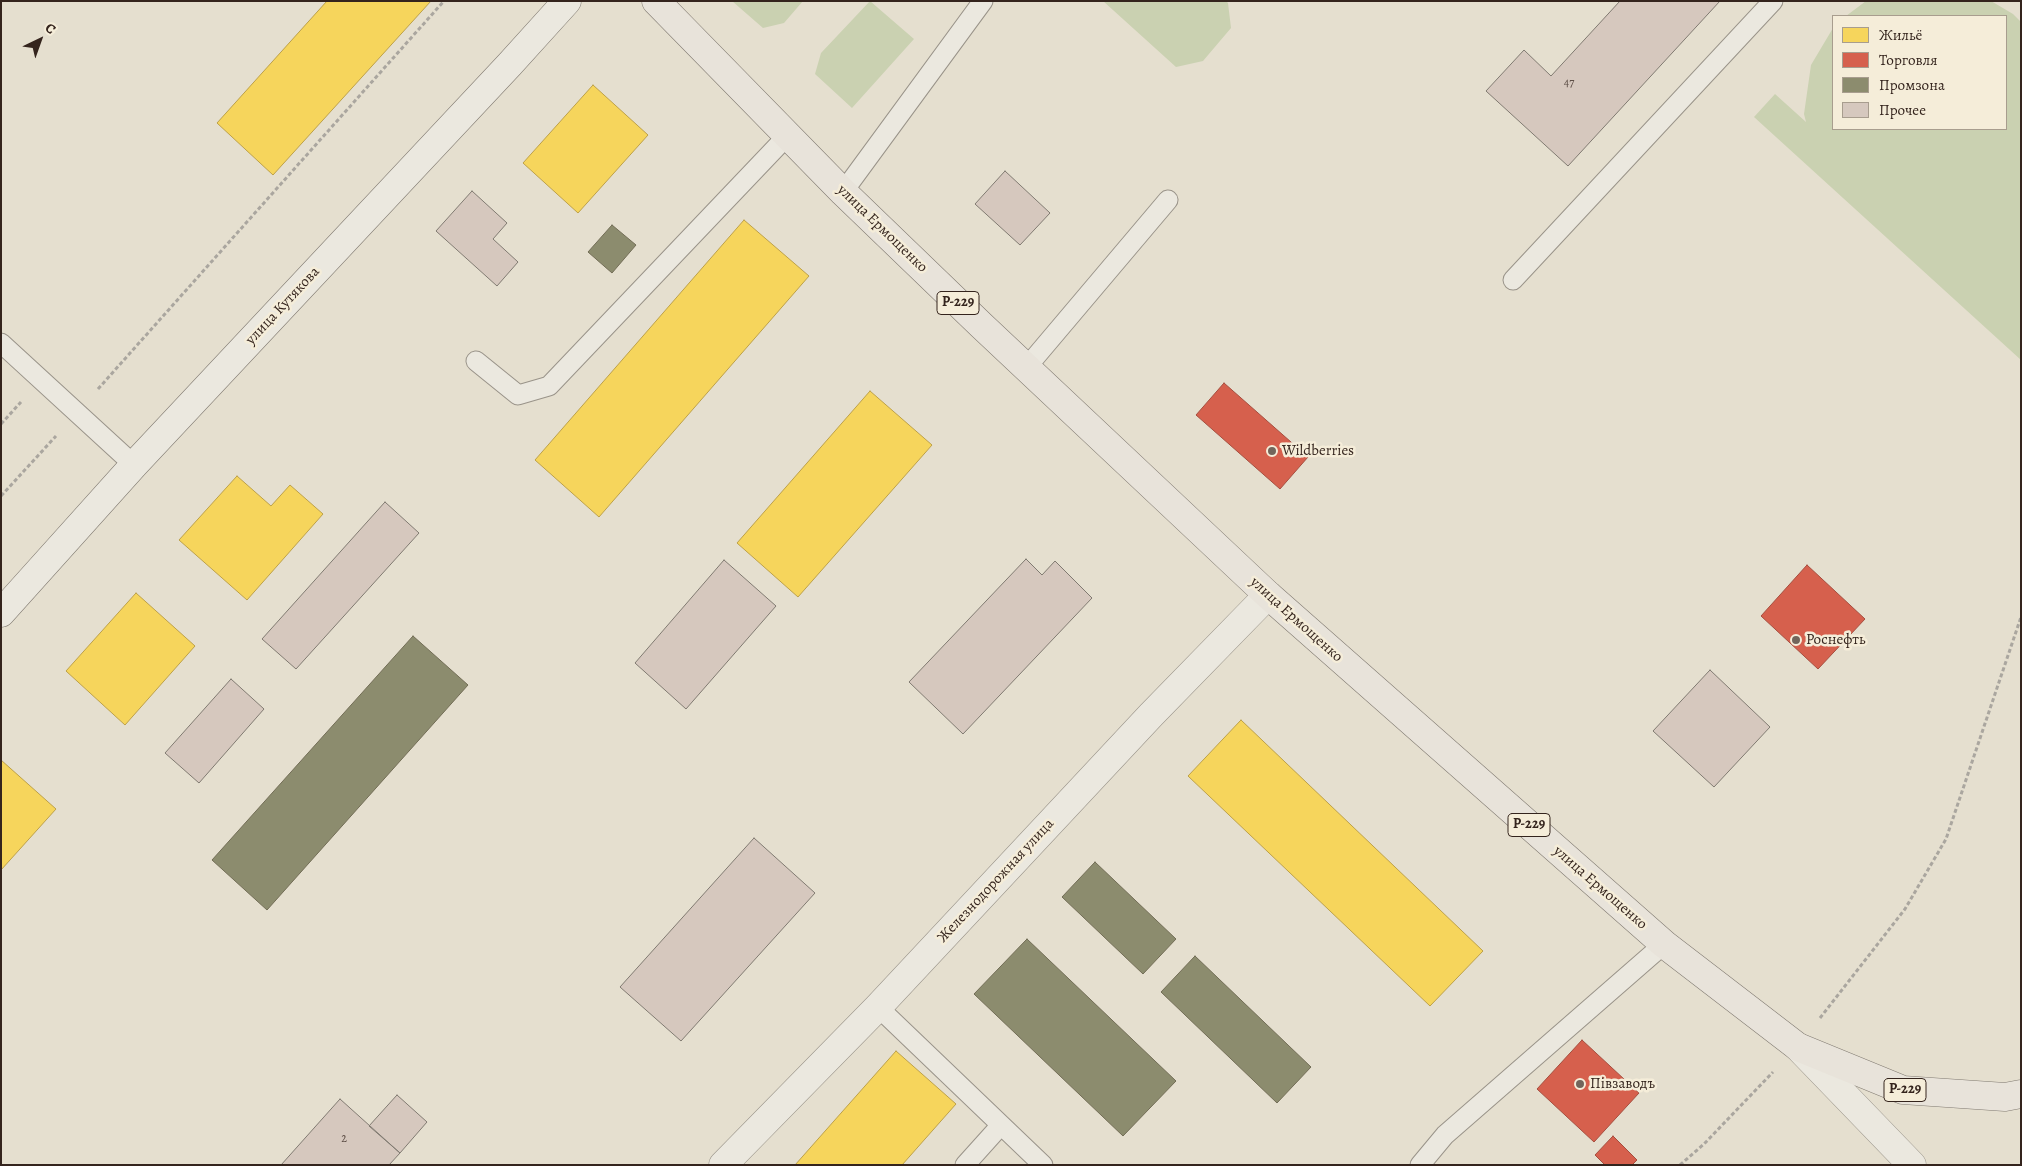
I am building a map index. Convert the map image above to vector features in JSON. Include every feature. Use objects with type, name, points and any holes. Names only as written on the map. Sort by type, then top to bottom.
[{"type":"highway","name":"улица Ермощенко","points":[[656,1],[843,192],[1026,368],[1268,595],[1664,944],[1798,1047],[1903,1090],[2005,1097],[2021,1094]]},
{"type":"street","name":"улица Кутякова","points":[[1,613],[134,465],[497,79],[567,1]]},
{"type":"street","name":"Железнодорожная улица","points":[[723,1165],[878,1006],[1151,715],[1268,595]]},
{"type":"street","points":[[1798,1047],[1912,1165]]},
{"type":"lane","points":[[843,192],[983,1]]},
{"type":"lane","points":[[1513,280],[1773,1]]},
{"type":"lane","points":[[476,361],[518,396],[549,386],[788,136]]},
{"type":"lane","points":[[1026,368],[1168,200]]},
{"type":"lane","points":[[1,343],[134,465]]},
{"type":"lane","points":[[1420,1165],[1444,1135],[1664,944]]},
{"type":"lane","points":[[878,1006],[1043,1165]]},
{"type":"lane","points":[[965,1165],[1001,1125]]},
{"type":"path","points":[[1,496],[444,1]]},
{"type":"path","points":[[1680,1165],[1704,1144],[1798,1047],[1905,909],[1946,839],[2021,617]]},
{"type":"green space","points":[[732,1],[803,1],[784,23],[763,28]]},
{"type":"green space","points":[[870,1],[914,39],[852,108],[815,74],[821,53]]},
{"type":"green space","points":[[1103,1],[1226,1],[1228,3],[1231,28],[1203,61],[1176,67]]},
{"type":"green space","points":[[1866,1],[1991,1],[2013,14],[2021,22],[2021,360],[1754,117],[1775,94],[1806,122],[1804,114],[1811,65],[1832,30],[1832,130],[2007,130],[2007,15],[1847,15]]},
{"type":"building: Жильё","points":[[327,1],[431,1],[273,175],[217,123]]},
{"type":"building: Жильё","points":[[593,85],[648,135],[578,213],[523,163]]},
{"type":"building: Жильё","points":[[744,220],[809,276],[599,517],[535,460]]},
{"type":"building: Жильё","points":[[870,391],[932,445],[798,597],[737,543]]},
{"type":"building: Жильё","points":[[237,476],[271,506],[290,485],[323,514],[247,600],[179,540]]},
{"type":"building: Жильё","points":[[136,593],[195,646],[125,725],[66,671]]},
{"type":"building: Жильё","points":[[1241,720],[1483,951],[1430,1006],[1188,776]]},
{"type":"building: Жильё","points":[[1,760],[56,809],[1,870]]},
{"type":"building: Жильё","points":[[896,1051],[956,1104],[902,1165],[795,1165]]},
{"type":"building: Торговля","points":[[1224,383],[1308,457],[1280,489],[1196,415]]},
{"type":"building: Торговля","points":[[1807,565],[1865,619],[1818,669],[1761,616]]},
{"type":"building: Торговля","points":[[1582,1040],[1639,1093],[1594,1142],[1537,1089]]},
{"type":"building: Торговля","points":[[1613,1136],[1637,1160],[1632,1165],[1605,1165],[1595,1155]]},
{"type":"building: Промзона","points":[[612,225],[636,245],[612,273],[588,252]]},
{"type":"building: Промзона","points":[[413,636],[468,685],[267,910],[212,860]]},
{"type":"building: Промзона","points":[[1095,862],[1176,939],[1143,974],[1062,897]]},
{"type":"building: Промзона","points":[[1027,939],[1176,1081],[1123,1136],[974,994]]},
{"type":"building: Промзона","points":[[1195,956],[1311,1067],[1277,1103],[1161,992]]},
{"type":"building: Прочее","points":[[1620,1],[1720,1],[1568,166],[1486,91],[1524,50],[1551,76]]},
{"type":"building: Прочее","points":[[1005,171],[1050,213],[1020,245],[975,204]]},
{"type":"building: Прочее","points":[[472,191],[507,223],[493,239],[518,262],[497,286],[436,231]]},
{"type":"building: Прочее","points":[[385,502],[419,533],[296,669],[262,639]]},
{"type":"building: Прочее","points":[[1026,559],[1042,575],[1055,561],[1092,598],[963,734],[909,682]]},
{"type":"building: Прочее","points":[[724,560],[776,606],[686,709],[635,663]]},
{"type":"building: Прочее","points":[[1710,670],[1770,727],[1714,787],[1653,731]]},
{"type":"building: Прочее","points":[[231,679],[264,709],[199,783],[165,753]]},
{"type":"building: Прочее","points":[[754,838],[815,893],[681,1041],[620,987]]},
{"type":"building: Прочее","points":[[397,1095],[427,1122],[400,1153],[369,1126]]},
{"type":"building: Прочее","points":[[340,1099],[400,1153],[389,1165],[281,1165]]},
{"type":"place","name":"Wildberries","points":[[1272,451]]},
{"type":"place","name":"Роснефть","points":[[1796,640]]},
{"type":"place","name":"Пiвзаводъ","points":[[1580,1084]]}]
